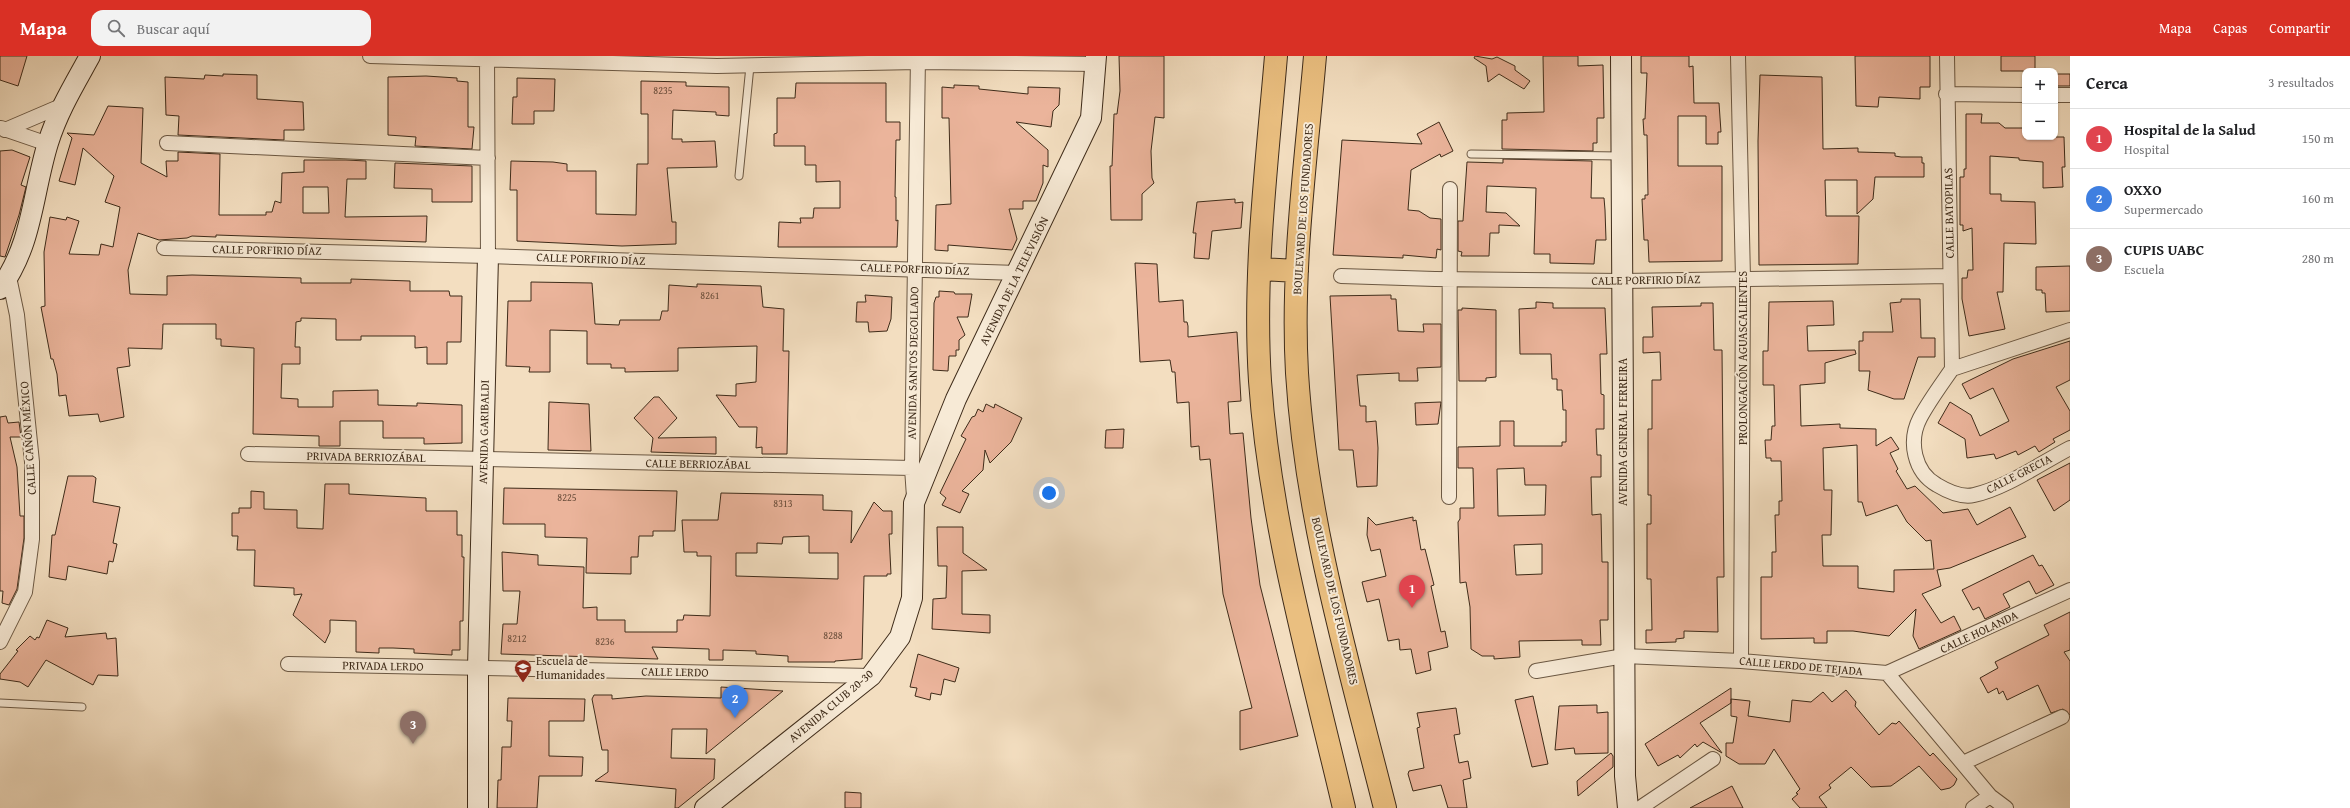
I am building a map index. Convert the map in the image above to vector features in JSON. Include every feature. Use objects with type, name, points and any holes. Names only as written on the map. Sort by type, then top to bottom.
[{"type":"main road","points":[[1276,56],[1260,269],[1260,380],[1267,450],[1283,546],[1344,808]]},
{"type":"main road","name":"BOULEVARD DE LOS FUNDADORES","points":[[1315,56],[1297,271],[1297,372],[1304,450],[1318,538],[1385,808]]},
{"type":"main road","points":[[1260,269],[1297,271]]},
{"type":"street","points":[[4,283],[27,236],[48,144],[61,106],[90,56]]},
{"type":"street","points":[[370,56],[717,61],[750,66],[918,59],[1096,60]]},
{"type":"street","name":"AVENIDA GENERAL FERREIRA","points":[[1621,56],[1625,776],[1628,808]]},
{"type":"street","name":"PROLONGACIÓN AGUASCALIENTES","points":[[1738,56],[1743,279],[1741,661]]},
{"type":"street","name":"CALLE BATOPILAS","points":[[1947,56],[1946,94],[1952,369]]},
{"type":"street","name":"AVENIDA GARIBALDI","points":[[478,808],[478,668],[488,256],[488,58]]},
{"type":"street","name":"AVENIDA SANTOS DEGOLLADO","points":[[914,502],[912,468],[918,59]]},
{"type":"street","name":"AVENIDA DE LA TELEVISIÓN","points":[[914,502],[956,400],[1091,118],[1096,60]]},
{"type":"street","points":[[1946,94],[2022,95]]},
{"type":"street","points":[[2058,95],[2070,95]]},
{"type":"street","points":[[2,129],[61,106]]},
{"type":"street","points":[[2,129],[48,144]]},
{"type":"street","points":[[167,143],[488,158]]},
{"type":"street","points":[[1449,497],[1451,280],[1450,189]]},
{"type":"street","name":"CALLE PORFIRIO DÍAZ","points":[[164,248],[488,256],[1018,273]]},
{"type":"street","name":"CALLE PORFIRIO DÍAZ","points":[[1341,276],[1451,280],[1623,281],[1950,276]]},
{"type":"street","name":"CALLE CAÑÓN MÉXICO","points":[[0,642],[25,592],[32,539],[32,462],[17,315],[4,283]]},
{"type":"street","points":[[1952,369],[2070,330]]},
{"type":"street","name":"CALLE GRECIA","points":[[1952,369],[1920,419],[1914,436],[1916,463],[1927,480],[1951,493],[1973,496],[1999,486],[2070,448]]},
{"type":"street","name":"PRIVADA BERRIOZÁBAL","points":[[248,454],[484,460]]},
{"type":"street","name":"CALLE BERRIOZÁBAL","points":[[484,460],[912,468]]},
{"type":"street","name":"AVENIDA CLUB 20-30","points":[[705,808],[871,676],[900,637],[912,598],[914,502]]},
{"type":"street","name":"CALLE HOLANDA","points":[[1887,673],[2070,590]]},
{"type":"street","name":"CALLE LERDO DE TEJADA","points":[[1536,671],[1624,656],[1741,661],[1887,673]]},
{"type":"street","name":"PRIVADA LERDO","points":[[288,664],[478,668]]},
{"type":"street","name":"CALLE LERDO","points":[[478,668],[871,676]]},
{"type":"street","points":[[1887,673],[1990,796],[2006,808]]},
{"type":"street","points":[[1963,763],[2062,717]]},
{"type":"street","points":[[1640,808],[1713,759]]},
{"type":"street","points":[[1973,808],[1990,796]]},
{"type":"lane","points":[[739,176],[750,66]]},
{"type":"lane","points":[[1471,154],[1621,156]]},
{"type":"lane","points":[[0,703],[82,707]]},
{"type":"building","points":[[0,56],[27,56],[18,86],[0,80]]},
{"type":"building","points":[[1119,56],[1164,56],[1164,118],[1155,117],[1151,151],[1152,178],[1154,183],[1142,194],[1142,220],[1111,220],[1110,166],[1112,166],[1114,114],[1117,114],[1120,91]]},
{"type":"building","points":[[1475,56],[1492,59],[1497,57],[1515,66],[1515,70],[1530,81],[1524,89],[1499,74],[1488,82],[1486,66],[1474,58]]},
{"type":"building","points":[[1543,56],[1578,56],[1578,66],[1603,65],[1604,118],[1597,118],[1597,143],[1593,143],[1593,151],[1502,149],[1502,120],[1507,120],[1507,113],[1544,112]]},
{"type":"building","points":[[1641,56],[1689,56],[1689,67],[1693,66],[1694,103],[1719,103],[1721,132],[1718,132],[1718,144],[1706,144],[1706,116],[1678,116],[1678,166],[1722,166],[1722,261],[1649,262],[1648,240],[1644,240],[1642,199],[1645,199],[1645,195],[1648,195],[1647,135],[1644,135],[1643,119],[1645,119],[1647,73],[1641,73]]},
{"type":"building","points":[[1855,56],[1930,56],[1930,87],[1920,87],[1920,99],[1879,97],[1878,107],[1856,106]]},
{"type":"building","points":[[2001,56],[2035,56],[2035,68],[2022,68],[2022,71],[2001,71]]},
{"type":"building","points":[[223,74],[257,75],[257,99],[303,102],[304,130],[284,130],[284,140],[178,135],[179,116],[166,115],[165,77],[204,79],[205,75],[223,76]]},
{"type":"building","points":[[2058,74],[2070,74],[2070,86],[2058,86]]},
{"type":"building","points":[[1760,75],[1822,77],[1823,149],[1858,148],[1858,152],[1895,153],[1895,156],[1901,157],[1922,157],[1922,163],[1924,163],[1924,177],[1875,177],[1873,199],[1857,214],[1857,180],[1825,180],[1826,216],[1859,216],[1858,264],[1759,265],[1758,141]]},
{"type":"building","points":[[426,76],[457,78],[457,81],[468,82],[468,127],[474,127],[472,149],[415,146],[416,137],[388,135],[388,77]]},
{"type":"building","points":[[517,78],[555,79],[554,111],[534,111],[534,124],[512,124],[513,97],[517,97]]},
{"type":"building","points":[[641,81],[686,82],[686,86],[729,87],[729,116],[716,115],[716,112],[673,110],[672,139],[682,139],[682,142],[715,141],[717,167],[667,168],[672,222],[676,222],[676,244],[622,246],[517,241],[517,190],[510,190],[511,161],[553,162],[567,164],[567,171],[596,171],[596,214],[636,215],[637,164],[648,164],[648,114],[641,114]]},
{"type":"building","points":[[796,83],[886,83],[886,122],[900,122],[900,140],[896,140],[895,197],[896,221],[898,220],[897,247],[778,247],[779,222],[801,223],[800,218],[813,218],[814,208],[840,208],[840,181],[816,182],[816,165],[805,165],[805,146],[774,146],[774,134],[777,133],[777,98],[795,98]]},
{"type":"building","points":[[954,85],[979,86],[979,89],[1028,94],[1028,87],[1060,88],[1059,105],[1053,111],[1051,127],[1016,122],[1048,150],[1048,167],[1043,165],[1043,183],[1036,201],[1023,201],[1023,209],[1009,209],[1017,239],[1012,250],[948,245],[948,251],[935,250],[936,205],[951,204],[949,118],[942,118],[942,87],[954,88]]},
{"type":"building","points":[[108,106],[143,108],[141,163],[167,177],[166,161],[178,161],[178,152],[220,154],[219,215],[266,215],[266,212],[272,212],[275,201],[281,203],[282,173],[304,172],[304,160],[366,161],[366,179],[347,179],[345,217],[427,216],[426,242],[216,235],[216,237],[192,236],[187,238],[159,240],[138,233],[128,270],[130,294],[167,295],[167,276],[192,275],[301,278],[301,283],[351,283],[351,279],[410,281],[410,291],[449,291],[450,296],[462,296],[461,342],[447,342],[447,364],[427,364],[427,347],[415,348],[415,336],[361,336],[361,340],[336,340],[336,319],[301,318],[301,321],[296,322],[295,347],[300,347],[300,364],[282,364],[281,398],[298,399],[298,407],[333,407],[333,391],[378,390],[378,405],[417,406],[417,403],[462,405],[462,443],[424,444],[424,438],[383,438],[383,421],[340,421],[340,446],[319,446],[319,436],[253,434],[254,348],[221,346],[221,339],[216,339],[216,324],[163,324],[162,349],[128,348],[130,366],[117,368],[124,417],[100,422],[98,414],[69,416],[66,395],[59,396],[57,374],[53,359],[51,359],[41,307],[45,306],[44,252],[50,217],[66,220],[67,217],[79,221],[69,254],[99,255],[101,244],[113,247],[120,207],[105,202],[114,176],[83,148],[75,185],[59,181],[72,138],[67,133],[94,135]],"holes":[[[303,187],[328,187],[329,213],[303,213]]]},
{"type":"building","points":[[1966,114],[1982,114],[1981,123],[1999,123],[2005,128],[2022,128],[2022,140],[2058,140],[2058,137],[2064,137],[2065,167],[2062,167],[2063,187],[2043,188],[2043,162],[2019,160],[2019,158],[1990,156],[1990,194],[2001,194],[2001,201],[2035,202],[2036,244],[2004,243],[2003,292],[1997,292],[2005,329],[1969,336],[1962,299],[1962,278],[1967,278],[1968,270],[1973,270],[1972,228],[1963,231],[1963,225],[1960,225],[1960,177],[1964,177],[1964,169],[1966,169]]},
{"type":"building","points":[[1439,122],[1453,151],[1441,157],[1440,154],[1411,170],[1408,210],[1419,211],[1430,218],[1441,219],[1441,250],[1437,249],[1436,258],[1403,255],[1403,258],[1333,255],[1342,140],[1422,144],[1417,134]]},
{"type":"building","points":[[12,150],[30,157],[21,185],[26,187],[19,215],[5,257],[0,256],[0,151]]},
{"type":"building","points":[[1503,159],[1592,161],[1591,198],[1604,198],[1606,240],[1596,240],[1594,264],[1550,263],[1550,254],[1534,254],[1536,188],[1487,186],[1486,212],[1506,213],[1520,226],[1499,225],[1499,233],[1490,233],[1489,256],[1461,256],[1462,252],[1458,251],[1458,221],[1463,221],[1467,162],[1503,163]]},
{"type":"building","points":[[395,163],[472,166],[472,202],[432,202],[432,189],[394,188]]},
{"type":"building","points":[[1235,199],[1235,203],[1243,202],[1241,228],[1212,231],[1209,259],[1194,258],[1196,233],[1193,233],[1197,202]]},
{"type":"building","points":[[1135,263],[1157,264],[1159,302],[1183,300],[1184,322],[1187,322],[1188,337],[1237,332],[1241,401],[1228,402],[1230,434],[1243,433],[1251,518],[1260,585],[1298,736],[1240,750],[1240,711],[1252,708],[1223,594],[1210,459],[1200,460],[1199,446],[1191,447],[1189,402],[1177,403],[1175,372],[1172,372],[1170,360],[1140,362]]},
{"type":"building","points":[[2070,266],[2070,311],[2046,312],[2045,293],[2042,293],[2042,290],[2036,290],[2036,267]]},
{"type":"building","points":[[531,282],[592,283],[595,324],[619,325],[620,320],[660,320],[662,311],[668,311],[669,285],[697,287],[697,284],[761,286],[763,307],[784,309],[783,351],[789,351],[787,454],[762,454],[762,447],[756,448],[757,427],[739,427],[716,395],[736,396],[736,384],[756,382],[757,346],[678,348],[678,371],[625,372],[625,368],[611,368],[611,364],[587,364],[587,331],[550,330],[550,372],[529,372],[530,367],[506,366],[508,301],[531,301]]},
{"type":"building","points":[[939,291],[954,292],[955,294],[972,294],[968,317],[957,317],[965,335],[959,340],[959,350],[956,350],[956,356],[949,356],[948,371],[933,370],[934,303],[936,297],[939,297]]},
{"type":"building","points":[[865,295],[892,297],[891,319],[887,331],[869,332],[868,322],[856,322],[857,302],[866,302]]},
{"type":"building","points":[[1391,295],[1391,299],[1396,299],[1398,331],[1424,332],[1423,324],[1441,324],[1441,367],[1417,368],[1418,381],[1399,381],[1399,373],[1357,375],[1360,406],[1366,406],[1366,422],[1376,421],[1378,448],[1377,486],[1357,487],[1353,450],[1339,450],[1330,296]]},
{"type":"building","points":[[1901,299],[1920,299],[1921,338],[1935,338],[1935,357],[1918,357],[1904,399],[1894,399],[1868,390],[1870,371],[1859,371],[1859,341],[1863,341],[1863,332],[1893,332],[1890,303],[1901,302]]},
{"type":"building","points":[[1833,301],[1834,325],[1807,326],[1808,351],[1855,350],[1856,354],[1825,363],[1825,383],[1800,385],[1801,426],[1840,424],[1840,428],[1876,429],[1876,446],[1891,437],[1899,449],[1890,453],[1898,469],[1896,471],[1907,489],[1915,486],[1943,513],[1968,509],[1977,525],[2010,507],[2026,537],[1950,568],[1937,570],[1941,586],[1922,594],[1941,623],[1954,616],[1961,630],[1919,649],[1913,636],[1916,609],[1889,636],[1853,631],[1827,631],[1827,643],[1814,643],[1814,638],[1761,639],[1761,577],[1772,577],[1772,552],[1776,552],[1775,515],[1779,515],[1779,501],[1782,501],[1781,461],[1771,461],[1771,458],[1766,458],[1765,440],[1771,440],[1772,426],[1775,426],[1774,385],[1763,385],[1763,351],[1768,351],[1769,302]],"holes":[[[1857,445],[1858,502],[1862,502],[1866,516],[1897,505],[1907,522],[1926,541],[1931,540],[1934,569],[1894,570],[1894,592],[1858,588],[1858,566],[1823,566],[1822,535],[1831,535],[1832,490],[1824,490],[1823,448]]]},
{"type":"building","points":[[1536,302],[1553,303],[1553,308],[1605,308],[1607,354],[1600,354],[1601,394],[1604,395],[1604,429],[1596,429],[1597,455],[1601,455],[1601,477],[1591,477],[1592,515],[1601,514],[1602,562],[1608,562],[1608,620],[1600,620],[1601,645],[1582,645],[1582,640],[1519,641],[1520,657],[1494,659],[1494,656],[1482,656],[1471,649],[1470,607],[1466,582],[1460,583],[1458,522],[1460,519],[1460,508],[1474,508],[1473,468],[1458,468],[1458,447],[1500,446],[1500,421],[1514,421],[1514,446],[1562,446],[1562,442],[1566,442],[1566,410],[1563,410],[1562,390],[1557,390],[1557,379],[1552,379],[1551,354],[1520,354],[1519,309],[1536,308]],"holes":[[[1524,468],[1525,485],[1546,485],[1545,515],[1498,516],[1497,469]],[[1542,544],[1542,574],[1516,575],[1514,545]]]},
{"type":"building","points":[[1701,303],[1713,303],[1714,350],[1722,350],[1724,577],[1717,577],[1718,632],[1684,631],[1684,638],[1676,639],[1676,642],[1646,643],[1646,630],[1652,630],[1651,579],[1647,579],[1647,524],[1651,524],[1651,495],[1648,495],[1648,429],[1652,429],[1652,380],[1661,380],[1660,352],[1643,353],[1643,337],[1653,337],[1652,307],[1701,306]]},
{"type":"building","points":[[1462,308],[1496,310],[1496,377],[1486,378],[1486,381],[1459,381],[1458,310],[1462,310]]},
{"type":"building","points":[[2070,341],[2070,380],[2056,387],[2070,411],[2070,430],[2053,439],[2055,442],[2039,452],[2035,446],[2018,455],[2016,451],[1996,459],[1994,454],[1967,458],[1965,439],[1938,423],[1950,402],[1971,415],[1980,436],[2009,421],[1993,388],[1970,399],[1962,384],[2013,359]]},
{"type":"building","points":[[654,397],[659,397],[677,418],[658,438],[716,437],[716,454],[651,452],[653,438],[634,418]]},
{"type":"building","points":[[549,402],[589,404],[591,451],[548,450]]},
{"type":"building","points":[[1441,402],[1438,424],[1416,425],[1415,403]]},
{"type":"building","points":[[986,404],[994,408],[995,404],[1022,418],[1011,442],[990,463],[985,450],[983,470],[962,491],[969,494],[960,513],[942,505],[946,498],[940,493],[966,439],[961,436],[978,409],[983,412]]},
{"type":"building","points":[[6,416],[8,423],[19,422],[21,437],[10,437],[17,467],[20,516],[24,516],[24,538],[17,589],[9,605],[2,603],[3,591],[0,591],[0,417]]},
{"type":"building","points":[[1124,429],[1123,448],[1105,448],[1106,430]]},
{"type":"building","points":[[2070,463],[2070,500],[2054,511],[2037,480]]},
{"type":"building","points":[[68,476],[93,476],[96,478],[93,502],[120,507],[113,543],[117,544],[113,562],[109,561],[107,574],[68,566],[66,580],[49,577],[52,535],[55,535]]},
{"type":"building","points":[[325,484],[349,484],[349,494],[426,498],[426,511],[457,511],[457,535],[462,535],[462,557],[464,557],[463,621],[460,621],[460,650],[452,650],[452,655],[414,653],[414,649],[393,648],[379,648],[379,653],[356,652],[356,621],[330,620],[330,632],[325,643],[293,615],[302,594],[294,595],[294,588],[254,586],[255,550],[237,550],[238,536],[232,536],[232,513],[239,513],[239,508],[251,508],[251,491],[264,492],[264,509],[297,510],[297,528],[323,529]]},
{"type":"building","points":[[504,488],[677,491],[675,531],[653,531],[653,536],[639,536],[638,557],[631,557],[631,574],[586,573],[587,538],[545,537],[545,524],[503,524]]},
{"type":"building","points":[[721,493],[823,495],[823,510],[852,511],[851,543],[874,502],[883,511],[892,511],[892,534],[889,534],[891,574],[887,574],[887,576],[864,576],[862,659],[835,662],[788,662],[788,656],[756,654],[756,651],[723,650],[723,660],[709,660],[709,649],[652,647],[658,659],[501,654],[503,624],[517,624],[520,591],[503,591],[502,552],[538,555],[538,565],[584,567],[583,608],[597,607],[597,620],[625,620],[625,632],[677,632],[677,620],[683,620],[684,615],[710,616],[711,556],[697,556],[697,552],[684,552],[682,520],[718,520]],"holes":[[[809,536],[809,553],[838,553],[838,579],[736,576],[736,553],[757,553],[757,543],[782,544],[783,537]]]},
{"type":"building","points":[[1368,517],[1376,525],[1413,517],[1413,521],[1416,520],[1421,550],[1425,549],[1434,585],[1431,586],[1441,632],[1445,631],[1448,647],[1428,652],[1431,670],[1416,674],[1411,649],[1400,650],[1399,639],[1388,641],[1379,599],[1367,602],[1362,582],[1386,576],[1380,549],[1371,551],[1367,535]]},
{"type":"building","points":[[937,527],[963,527],[963,553],[987,570],[962,571],[962,614],[990,615],[990,633],[932,629],[933,599],[946,598],[947,566],[938,566]]},
{"type":"building","points":[[2033,555],[2039,566],[2042,565],[2054,585],[2036,594],[2029,581],[2003,594],[2010,607],[1985,619],[1979,607],[1973,610],[1962,590]]},
{"type":"building","points":[[2070,612],[2070,650],[2064,652],[2070,661],[2070,715],[2063,709],[2051,713],[2038,685],[2007,700],[2003,691],[1999,694],[1997,688],[1988,693],[1980,678],[1998,668],[1995,662],[2049,635],[2044,625]]},
{"type":"building","points":[[47,620],[68,628],[65,637],[106,633],[107,639],[116,638],[118,676],[98,675],[93,685],[46,660],[28,687],[20,682],[0,679],[0,674],[18,651],[16,650],[30,636],[35,640],[37,637],[39,638]]},
{"type":"building","points":[[918,654],[959,668],[955,682],[944,679],[941,695],[931,693],[930,700],[915,696],[917,688],[910,687]]},
{"type":"building","points":[[721,687],[783,691],[706,754],[707,729],[672,729],[671,758],[715,759],[714,779],[678,808],[675,808],[676,789],[595,781],[608,772],[608,750],[602,750],[592,699],[594,695],[612,695],[612,699],[646,696],[721,698]]},
{"type":"building","points":[[1731,688],[1731,703],[1700,723],[1722,753],[1703,742],[1697,747],[1695,744],[1680,758],[1678,755],[1658,766],[1645,744]]},
{"type":"building","points":[[1846,690],[1856,702],[1855,706],[1879,735],[1892,723],[1896,724],[1899,721],[1930,756],[1933,753],[1957,779],[1954,785],[1950,788],[1941,790],[1919,766],[1891,786],[1871,787],[1851,767],[1829,785],[1831,788],[1819,797],[1827,808],[1800,808],[1792,799],[1798,794],[1796,793],[1800,789],[1774,749],[1765,764],[1739,764],[1726,756],[1726,743],[1733,743],[1737,717],[1731,716],[1731,699],[1750,701],[1748,716],[1790,722],[1792,700],[1811,702],[1823,692],[1832,702]]},
{"type":"building","points":[[1533,696],[1548,764],[1532,767],[1515,700]]},
{"type":"building","points":[[508,698],[585,699],[584,721],[549,721],[549,756],[583,757],[582,776],[539,776],[537,808],[497,808],[498,780],[501,780],[502,747],[511,747],[512,721],[507,721]]},
{"type":"building","points":[[1597,705],[1597,713],[1608,712],[1608,753],[1575,754],[1574,748],[1555,750],[1559,706]]},
{"type":"building","points":[[1456,708],[1460,734],[1454,735],[1459,763],[1468,761],[1471,778],[1463,780],[1467,808],[1448,808],[1441,785],[1413,791],[1408,774],[1409,771],[1424,768],[1417,728],[1420,727],[1417,713]]},
{"type":"building","points":[[1611,753],[1613,756],[1613,767],[1578,796],[1577,781]]},
{"type":"building","points":[[1732,786],[1743,808],[1690,808]]},
{"type":"building","points":[[845,792],[861,793],[861,808],[845,808]]},
{"type":"place","name":"Hospital de la Salud","points":[[1412,608]]},
{"type":"place","name":"Escuela de Humanidades","points":[[523,683]]},
{"type":"place","name":"OXXO","points":[[735,718]]},
{"type":"place","name":"CUPIS UABC","points":[[413,744]]}]
